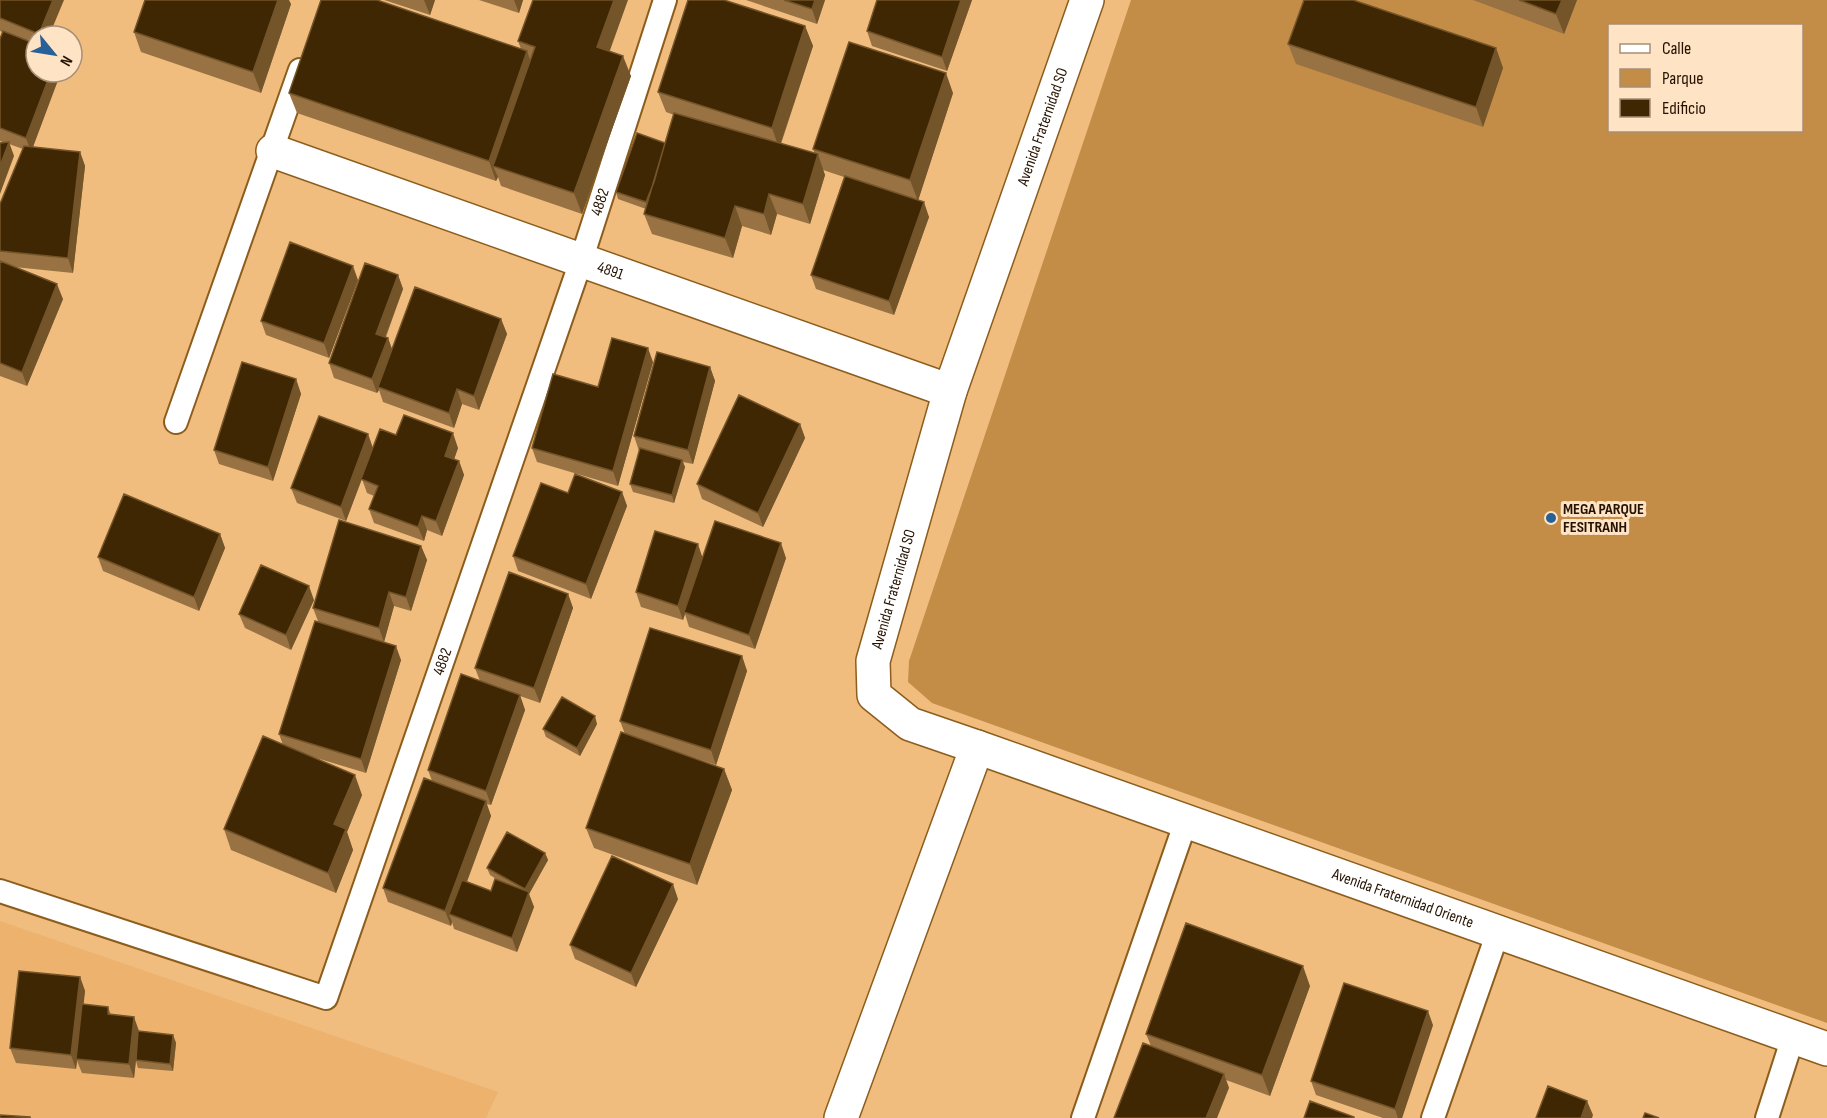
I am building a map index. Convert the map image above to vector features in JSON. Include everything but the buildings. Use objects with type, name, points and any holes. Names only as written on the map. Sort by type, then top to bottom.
[{"type":"street","name":"Avenida Fraternidad SO","points":[[977,747],[910,724],[874,695],[873,661],[950,391],[1087,0]]},
{"type":"street","name":"4891","points":[[273,151],[950,391]]},
{"type":"street","name":"Avenida Fraternidad Oriente","points":[[977,747],[1827,1049]]},
{"type":"street","points":[[841,1118],[977,747]]},
{"type":"lane","name":"4882","points":[[0,891],[326,998],[581,261],[665,0]]},
{"type":"lane","points":[[176,422],[306,54]]},
{"type":"lane","points":[[1083,1118],[1186,821]]},
{"type":"lane","points":[[1433,1118],[1498,932]]},
{"type":"lane","points":[[1767,1118],[1793,1037]]},
{"type":"shaded area","points":[[0,921],[498,1092],[486,1118],[0,1118]]},
{"type":"green space","points":[[1131,0],[1827,0],[1827,1023],[932,703],[908,682],[909,661]]},
{"type":"place","name":"MEGA PARQUE FESITRANH","points":[[1551,518]]}]
